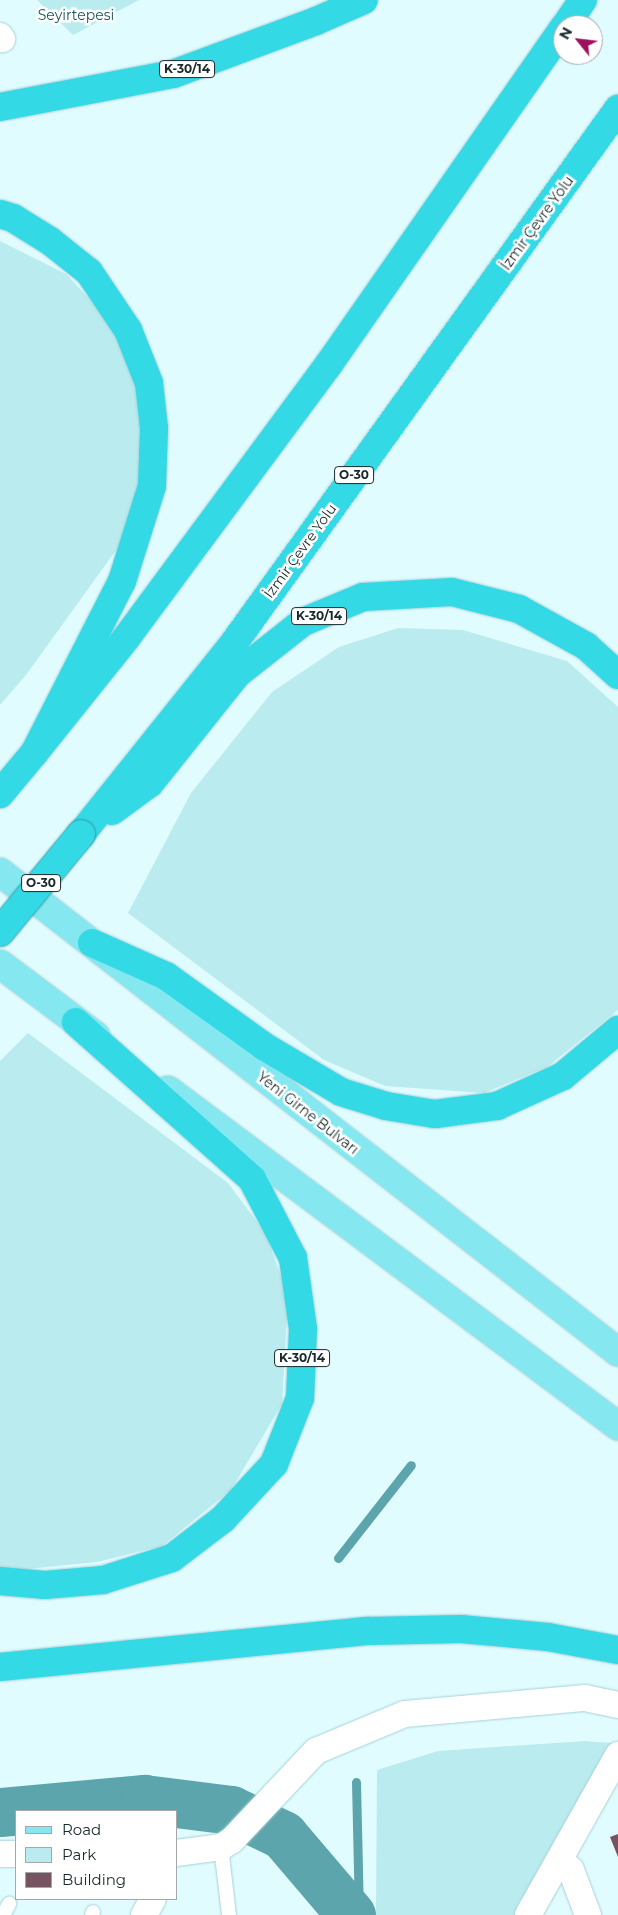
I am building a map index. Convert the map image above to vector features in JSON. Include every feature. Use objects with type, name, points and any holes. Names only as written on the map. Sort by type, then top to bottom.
[{"type":"highway","name":"K-30/14","points":[[0,107],[173,74],[316,21],[364,0]]},
{"type":"highway","points":[[573,15],[583,0]]},
{"type":"highway","points":[[0,794],[127,637],[329,364],[553,43]]},
{"type":"highway","name":"İzmir Çevre Yolu","points":[[0,932],[231,646],[618,109]]},
{"type":"highway","points":[[0,214],[13,218],[50,240],[89,272],[128,330],[148,383],[154,428],[152,486],[122,581],[35,752]]},
{"type":"highway","name":"K-30/14","points":[[81,834],[150,782],[237,674],[303,622],[363,597],[452,592],[519,609],[586,646],[618,675]]},
{"type":"highway","points":[[92,943],[166,976],[265,1046],[342,1092],[386,1106],[435,1114],[497,1106],[563,1076],[618,1030]]},
{"type":"highway","name":"K-30/14","points":[[0,1581],[45,1585],[103,1580],[172,1558],[223,1519],[274,1464],[300,1398],[303,1329],[292,1258],[252,1179],[76,1022]]},
{"type":"highway","points":[[0,1667],[368,1631],[461,1629],[548,1637],[618,1650]]},
{"type":"main road","name":"Yeni Girne Bulvarı","points":[[0,872],[493,1258],[618,1352]]},
{"type":"main road","points":[[0,964],[618,1426]]},
{"type":"street","points":[[178,1854],[226,1843],[316,1751],[405,1714],[586,1698],[618,1705]]},
{"type":"street","points":[[528,1915],[561,1860],[618,1755]]},
{"type":"street","points":[[0,1854],[15,1854]]},
{"type":"street","points":[[561,1860],[571,1870],[588,1915]]},
{"type":"street","points":[[144,1915],[152,1900]]},
{"type":"lane","points":[[226,1843],[229,1915]]},
{"type":"green space","name":"Seyirtepesi","points":[[37,0],[139,0],[73,35]]},
{"type":"green space","points":[[0,241],[66,274],[96,306],[123,347],[140,387],[145,464],[119,546],[26,675],[0,705]]},
{"type":"green space","points":[[398,628],[463,630],[567,661],[618,707],[618,1010],[547,1067],[484,1093],[385,1086],[324,1060],[128,913],[191,793],[272,692],[339,647]]},
{"type":"green space","points":[[28,1033],[228,1183],[266,1234],[288,1297],[282,1404],[231,1490],[162,1546],[97,1562],[6,1571],[0,1568],[0,1061]]},
{"type":"green space","points":[[584,1741],[612,1743],[516,1915],[376,1915],[377,1770],[438,1751]]},
{"type":"building","points":[[618,1834],[618,1857],[610,1837]]},
{"type":"waterway","points":[[338,1558],[411,1465]]},
{"type":"waterway","points":[[356,1782],[359,1915]]},
{"type":"waterway","points":[[22,1810],[144,1799],[231,1810],[283,1835],[351,1915]]},
{"type":"waterway","points":[[0,1812],[15,1811]]}]
